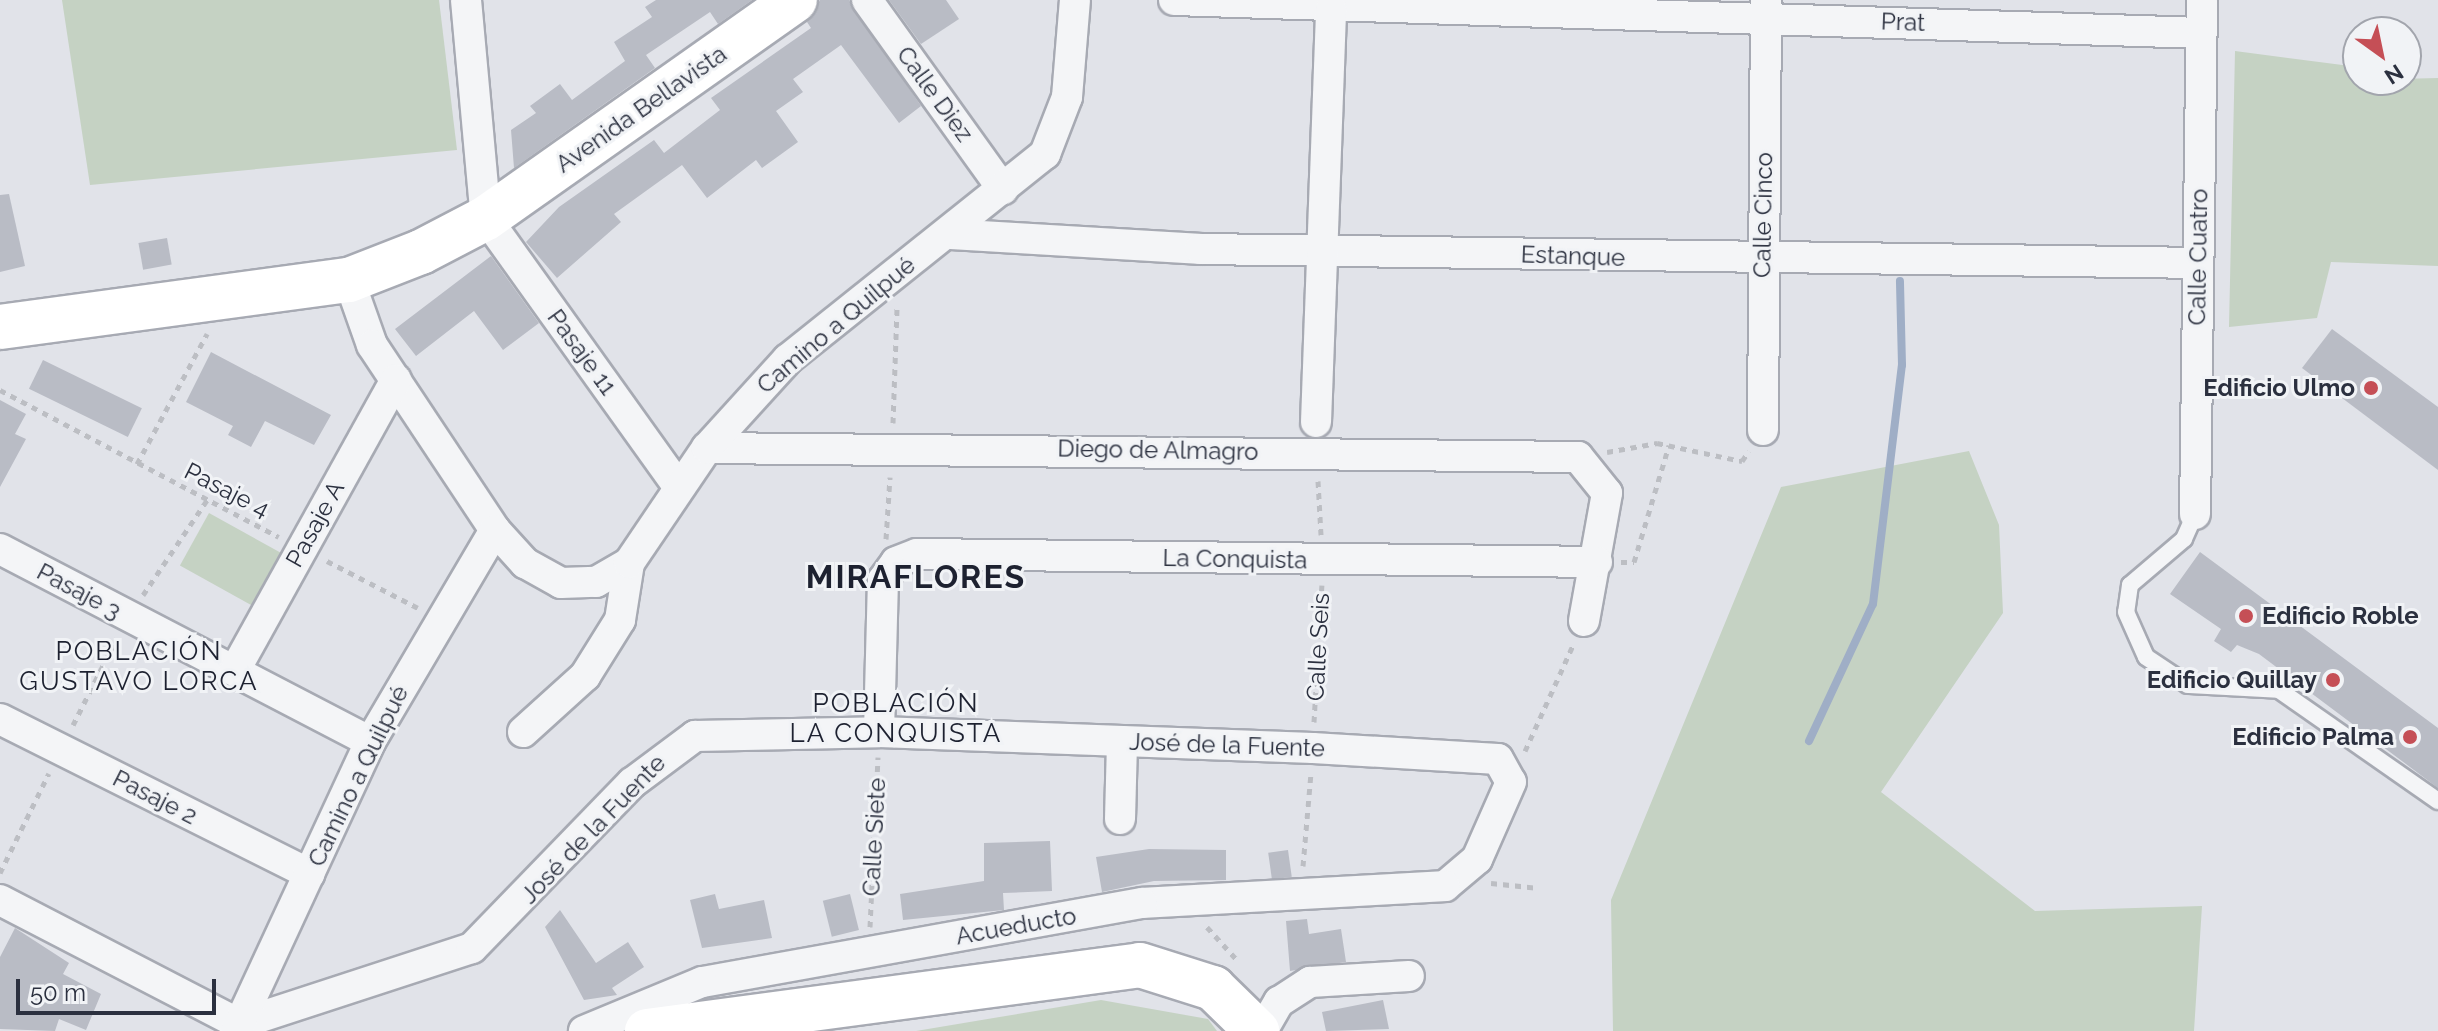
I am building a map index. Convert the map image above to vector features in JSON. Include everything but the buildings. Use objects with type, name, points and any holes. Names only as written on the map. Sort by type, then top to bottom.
[{"type":"street","points":[[466,0],[486,218]]},
{"type":"street","name":"Avenida Bellavista","points":[[0,327],[349,280],[486,218],[795,0]]},
{"type":"street","name":"Calle Diez","points":[[867,0],[1003,189]]},
{"type":"street","name":"Camino a Quilpué","points":[[349,280],[360,323],[495,530],[525,563],[561,583],[596,582],[629,563],[678,486],[707,448],[788,359],[949,234],[1054,142],[1067,97],[1075,0]]},
{"type":"street","name":"Prat","points":[[1174,0],[1331,9],[1766,9],[2200,33]]},
{"type":"street","name":"Calle Cuatro","points":[[2195,514],[2202,0]]},
{"type":"street","points":[[1316,437],[1319,248],[1331,9]]},
{"type":"street","name":"Calle Cinco","points":[[1763,430],[1766,9]]},
{"type":"street","name":"Pasaje 11","points":[[486,218],[678,486]]},
{"type":"street","name":"Estanque","points":[[949,234],[1762,261],[2198,263]]},
{"type":"street","name":"Pasaje A","points":[[235,670],[396,380]]},
{"type":"street","name":"Diego de Almagro","points":[[707,448],[1316,437],[1578,457]]},
{"type":"street","points":[[1578,457],[1600,478],[1607,493],[1584,621]]},
{"type":"street","name":"Camino a Quilpué","points":[[238,1027],[370,742],[495,530]]},
{"type":"street","name":"Pasaje 3","points":[[0,549],[370,742]]},
{"type":"street","name":"La Conquista","points":[[879,732],[883,580],[896,562],[917,554],[1597,562]]},
{"type":"street","points":[[523,732],[585,676],[620,620],[629,563]]},
{"type":"street","name":"Pasaje 2","points":[[0,719],[309,874]]},
{"type":"street","name":"José de la Fuente","points":[[238,1027],[472,948],[632,783],[695,736],[879,732],[1313,748],[1504,770]]},
{"type":"street","points":[[1120,819],[1122,741]]},
{"type":"street","points":[[1458,880],[1477,859],[1504,770]]},
{"type":"street","name":"Acueducto","points":[[584,1031],[702,982],[869,950],[1142,903],[1302,891],[1428,890],[1458,880]]},
{"type":"street","points":[[0,900],[238,1027]]},
{"type":"street","points":[[647,1031],[1140,965],[1213,988],[1259,1031],[1279,1002],[1310,982],[1409,976]]},
{"type":"lane","points":[[2195,514],[2184,539],[2130,585],[2126,612],[2146,657],[2188,685],[2279,690],[2438,801]]},
{"type":"path","points":[[137,464],[226,298]]},
{"type":"path","name":"Pasaje 4","points":[[0,390],[440,619]]},
{"type":"path","points":[[1578,457],[1669,445],[1742,461],[1763,430]]},
{"type":"path","name":"Calle Seis","points":[[1302,891],[1323,560],[1316,437]]},
{"type":"path","points":[[1597,562],[1634,562],[1669,445]]},
{"type":"path","points":[[0,873],[128,617],[207,500]]},
{"type":"path","points":[[1504,770],[1584,621]]},
{"type":"path","name":"Calle Siete","points":[[869,950],[879,732]]},
{"type":"path","points":[[1458,880],[1539,888]]},
{"type":"green space","points":[[62,0],[439,0],[457,150],[90,185]]},
{"type":"green space","points":[[2235,51],[2342,65],[2342,96],[2422,96],[2422,78],[2438,78],[2438,266],[2331,262],[2317,318],[2229,327]]},
{"type":"green space","points":[[1969,451],[1999,525],[2003,613],[1881,792],[2035,911],[2202,906],[2194,1031],[1613,1031],[1611,900],[1781,487]]},
{"type":"green space","points":[[209,513],[292,559],[263,612],[180,565]]},
{"type":"green space","points":[[1101,1000],[1208,1019],[1217,1031],[916,1031]]},
{"type":"waterway","points":[[1809,741],[1873,604],[1902,365],[1900,281]]},
{"type":"place","name":"Edificio Ulmo","points":[[2371,388]]},
{"type":"place","name":"Edificio Roble","points":[[2246,616]]},
{"type":"place","name":"Edificio Quillay","points":[[2333,680]]},
{"type":"place","name":"Edificio Palma","points":[[2410,737]]},
{"type":"district","name":"MIRAFLORES","points":[[916,577]]},
{"type":"district","name":"POBLACIÓN GUSTAVO LORCA","points":[[139,667]]},
{"type":"district","name":"POBLACIÓN LA CONQUISTA","points":[[896,719]]}]
